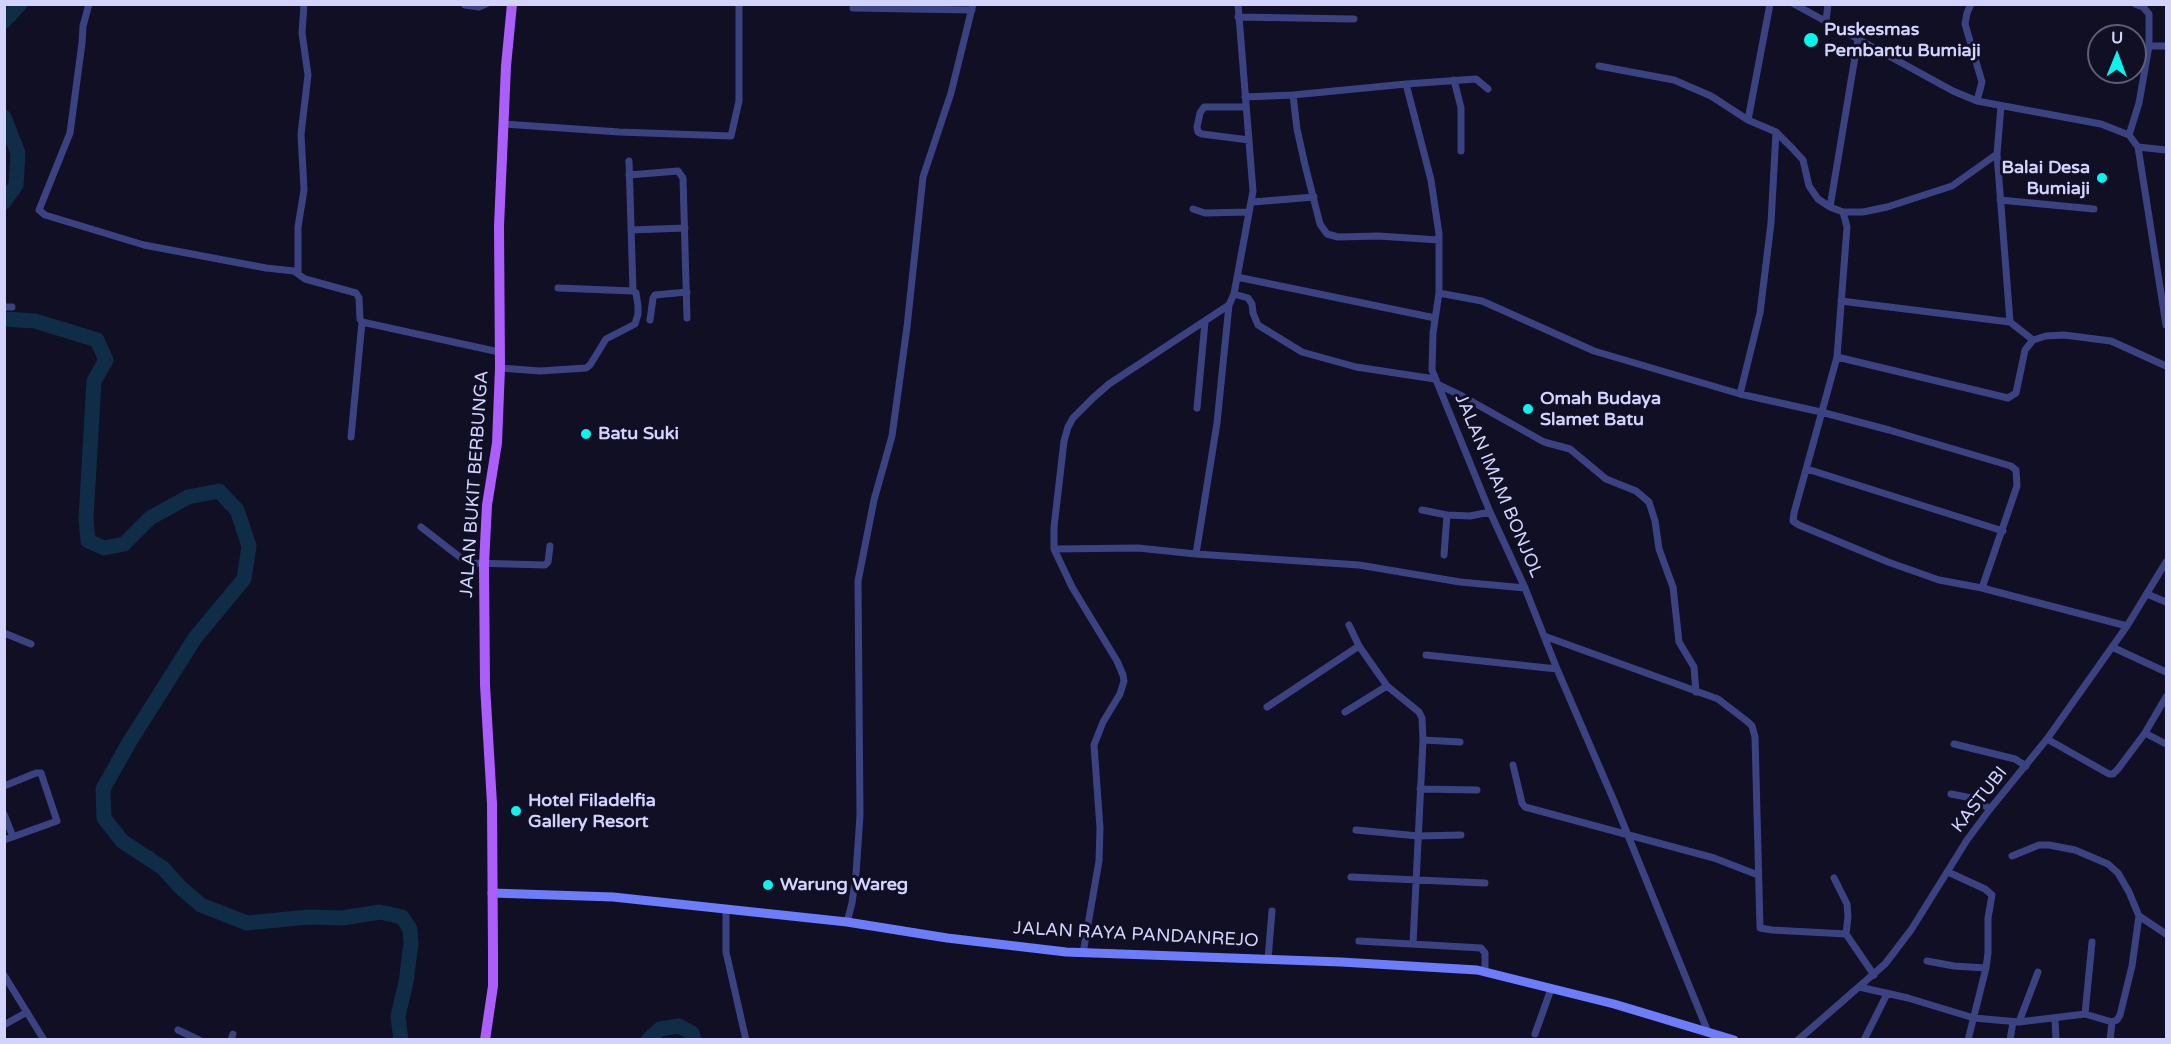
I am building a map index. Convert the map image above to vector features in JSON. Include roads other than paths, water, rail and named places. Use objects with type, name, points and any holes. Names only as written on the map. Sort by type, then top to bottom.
[{"type":"main road","name":"JALAN BUKIT BERBUNGA","points":[[486,1036],[493,986],[492,804],[485,685],[484,564],[487,505],[497,443],[500,368],[499,226],[506,66],[512,4]]},
{"type":"main road","name":"JALAN RAYA PANDANREJO","points":[[492,893],[613,897],[847,921],[947,938],[1083,953],[1268,959],[1485,971],[1614,1004],[1734,1040]]},
{"type":"street","points":[[89,4],[83,26],[70,133],[39,210],[42,213],[144,245],[298,273],[305,279],[356,293],[359,298],[362,322],[351,437]]},
{"type":"street","points":[[298,273],[298,222],[304,190],[301,134],[308,75],[302,33],[304,4]]},
{"type":"street","points":[[465,5],[479,7],[486,4]]},
{"type":"street","points":[[504,124],[619,132],[730,136],[739,100],[739,4]]},
{"type":"street","points":[[1196,554],[1216,423],[1229,305],[1234,294],[1249,212],[1253,202],[1238,4]]},
{"type":"street","points":[[1748,120],[1770,4]]},
{"type":"street","points":[[1794,4],[1953,91],[1977,101],[2101,124],[2129,135],[2138,147],[2166,325]]},
{"type":"street","points":[[1826,21],[1828,4]]},
{"type":"street","points":[[1971,4],[1965,24],[1982,82],[1977,101]]},
{"type":"street","points":[[2129,135],[2139,103],[2149,46],[2149,14],[2135,4]]},
{"type":"street","points":[[847,921],[856,874],[860,815],[858,581],[874,500],[892,436],[907,327],[923,177],[951,93],[973,7],[853,8]]},
{"type":"street","points":[[1238,17],[1354,19]]},
{"type":"street","points":[[1830,207],[1858,39]]},
{"type":"street","points":[[2149,46],[2166,46]]},
{"type":"street","points":[[1599,66],[1674,80],[1711,96],[1748,120],[1776,132],[1803,160],[1809,186],[1818,199],[1843,212],[1863,212],[1887,207],[1952,186],[1997,154]]},
{"type":"street","points":[[1245,97],[1293,96],[1476,79],[1488,88]]},
{"type":"street","points":[[1454,80],[1461,108],[1461,151]]},
{"type":"street","name":"JALAN IMAM BONJOL","points":[[1406,84],[1431,180],[1439,240],[1440,293],[1431,360],[1437,382],[1490,512],[1525,588],[1708,1032]]},
{"type":"street","points":[[1293,96],[1297,129],[1320,224],[1327,234],[1439,240]]},
{"type":"street","points":[[2001,106],[1997,154],[2010,322]]},
{"type":"street","points":[[1246,107],[1204,107],[1197,127],[1198,132],[1202,134],[1249,140]]},
{"type":"street","points":[[1740,394],[1760,313],[1771,222],[1776,132]]},
{"type":"street","points":[[2138,147],[2166,150]]},
{"type":"street","points":[[500,368],[540,371],[586,368],[606,339],[635,324],[638,306],[636,293],[633,291],[629,161]]},
{"type":"street","points":[[629,175],[678,171],[681,173],[687,318]]},
{"type":"street","points":[[1253,202],[1314,197]]},
{"type":"street","points":[[2000,200],[2094,208]]},
{"type":"street","points":[[1193,209],[1205,213],[1249,212]]},
{"type":"street","points":[[1843,212],[1847,227],[1837,357],[1793,521],[1888,562],[1939,580],[1982,588],[2127,626]]},
{"type":"street","points":[[631,230],[685,228]]},
{"type":"street","points":[[1237,277],[1435,318]]},
{"type":"street","points":[[558,288],[633,291]]},
{"type":"street","points":[[650,320],[655,295],[687,292]]},
{"type":"street","points":[[1440,293],[1482,301],[1594,351],[1740,394],[1821,412],[2012,466],[2016,470],[2017,486],[1982,588]]},
{"type":"street","points":[[1234,294],[1248,298],[1258,325],[1302,352],[1356,367],[1437,382],[1544,442],[1570,449],[1606,479],[1636,491],[1649,502],[1659,549],[1673,588],[1679,642],[1694,668],[1696,692]]},
{"type":"street","points":[[1841,301],[2010,322],[2033,340]]},
{"type":"street","points":[[1083,953],[1099,861],[1100,828],[1094,745],[1103,722],[1120,694],[1123,675],[1108,644],[1072,587],[1054,549],[1054,527],[1064,441],[1073,418],[1109,384],[1229,305]]},
{"type":"street","points":[[362,322],[499,352]]},
{"type":"street","points":[[1197,408],[1205,322]]},
{"type":"street","points":[[1837,357],[2002,398],[2008,398],[2016,393],[2025,350],[2033,340],[2046,336],[2064,335],[2111,341],[2166,366]]},
{"type":"street","points":[[1807,468],[2003,531]]},
{"type":"street","points":[[1422,510],[1470,516],[1490,512]]},
{"type":"street","points":[[1444,555],[1448,515]]},
{"type":"street","points":[[422,527],[467,562],[545,565],[548,562],[550,546]]},
{"type":"street","points":[[1054,549],[1138,548],[1359,565],[1460,582],[1525,588]]},
{"type":"street","name":"KASTUBI","points":[[1798,1040],[1874,975],[1911,930],[1967,840],[2047,739],[2127,626],[2166,562]]},
{"type":"street","points":[[2147,594],[2166,602]]},
{"type":"street","points":[[1349,625],[1359,646],[1387,686],[1421,714],[1423,740],[1413,944]]},
{"type":"street","points":[[4,633],[31,644]]},
{"type":"street","points":[[1544,636],[1725,704],[1748,722],[1754,731],[1760,928],[1846,934]]},
{"type":"street","points":[[1267,707],[1359,646]]},
{"type":"street","points":[[2112,647],[2166,672]]},
{"type":"street","points":[[1426,655],[1557,669]]},
{"type":"street","points":[[1346,712],[1387,686]]},
{"type":"street","points":[[2047,739],[2111,774],[2118,769],[2145,733],[2166,697]]},
{"type":"street","points":[[2145,733],[2166,744]]},
{"type":"street","points":[[1423,740],[1460,742]]},
{"type":"street","points":[[1954,744],[2011,758],[2026,766]]},
{"type":"street","points":[[1513,765],[1525,807],[1714,858],[1758,875]]},
{"type":"street","points":[[4,786],[41,773],[57,819],[56,822],[4,840]]},
{"type":"street","points":[[1420,789],[1477,790]]},
{"type":"street","points":[[1952,794],[1972,798],[1990,809]]},
{"type":"street","points":[[4,814],[13,837]]},
{"type":"street","points":[[1356,830],[1418,836],[1461,835]]},
{"type":"street","points":[[1858,987],[1974,1018],[2016,1022],[2085,1014],[2112,1022],[2116,1020],[2120,1015],[2132,966],[2139,916],[2118,873],[2108,864],[2075,850],[2049,845],[2039,845],[2012,856]]},
{"type":"street","points":[[1948,872],[1985,889],[1992,895],[1988,918],[1989,953],[1968,1040]]},
{"type":"street","points":[[1351,876],[1485,883]]},
{"type":"street","points":[[1834,878],[1847,904],[1846,934],[1874,975]]},
{"type":"street","points":[[726,910],[726,952],[746,1040]]},
{"type":"street","points":[[1268,959],[1272,911]]},
{"type":"street","points":[[2139,916],[2166,934]]},
{"type":"street","points":[[1359,941],[1481,948],[1485,953],[1485,971]]},
{"type":"street","points":[[2085,1014],[2092,942]]},
{"type":"street","points":[[1927,961],[1986,968]]},
{"type":"street","points":[[2010,1040],[2038,972]]},
{"type":"street","points":[[4,975],[44,1040]]},
{"type":"street","points":[[1535,1034],[1551,989]]},
{"type":"street","points":[[1864,1040],[1887,994]]},
{"type":"street","points":[[4,1025],[27,1012]]},
{"type":"street","points":[[2055,1018],[2056,1040]]},
{"type":"street","points":[[2110,1040],[2112,1022]]},
{"type":"street","points":[[178,1030],[199,1040]]},
{"type":"waterway","points":[[4,21],[20,4]]},
{"type":"waterway","points":[[4,117],[18,153],[16,185],[4,202]]},
{"type":"waterway","points":[[4,319],[35,321],[97,340],[106,360],[94,381],[86,519],[88,541],[104,548],[124,544],[150,518],[188,497],[219,491],[237,510],[249,546],[244,579],[195,638],[130,741],[103,789],[104,818],[122,841],[163,868],[201,905],[247,923],[309,917],[342,918],[380,912],[402,917],[410,929],[411,944],[406,982],[398,1016],[401,1040]]},
{"type":"waterway","points":[[648,1040],[660,1029],[679,1026],[692,1033],[694,1040]]},
{"type":"place","name":"Puskesmas Pembantu Bumiaji","points":[[1811,40]]},
{"type":"place","name":"Balai Desa Bumiaji","points":[[2102,178]]},
{"type":"place","name":"Omah Budaya Slamet Batu","points":[[1528,409]]},
{"type":"place","name":"Batu Suki","points":[[586,434]]},
{"type":"place","name":"Hotel Filadelfia Gallery Resort","points":[[516,811]]},
{"type":"place","name":"Warung Wareg","points":[[768,885]]}]
